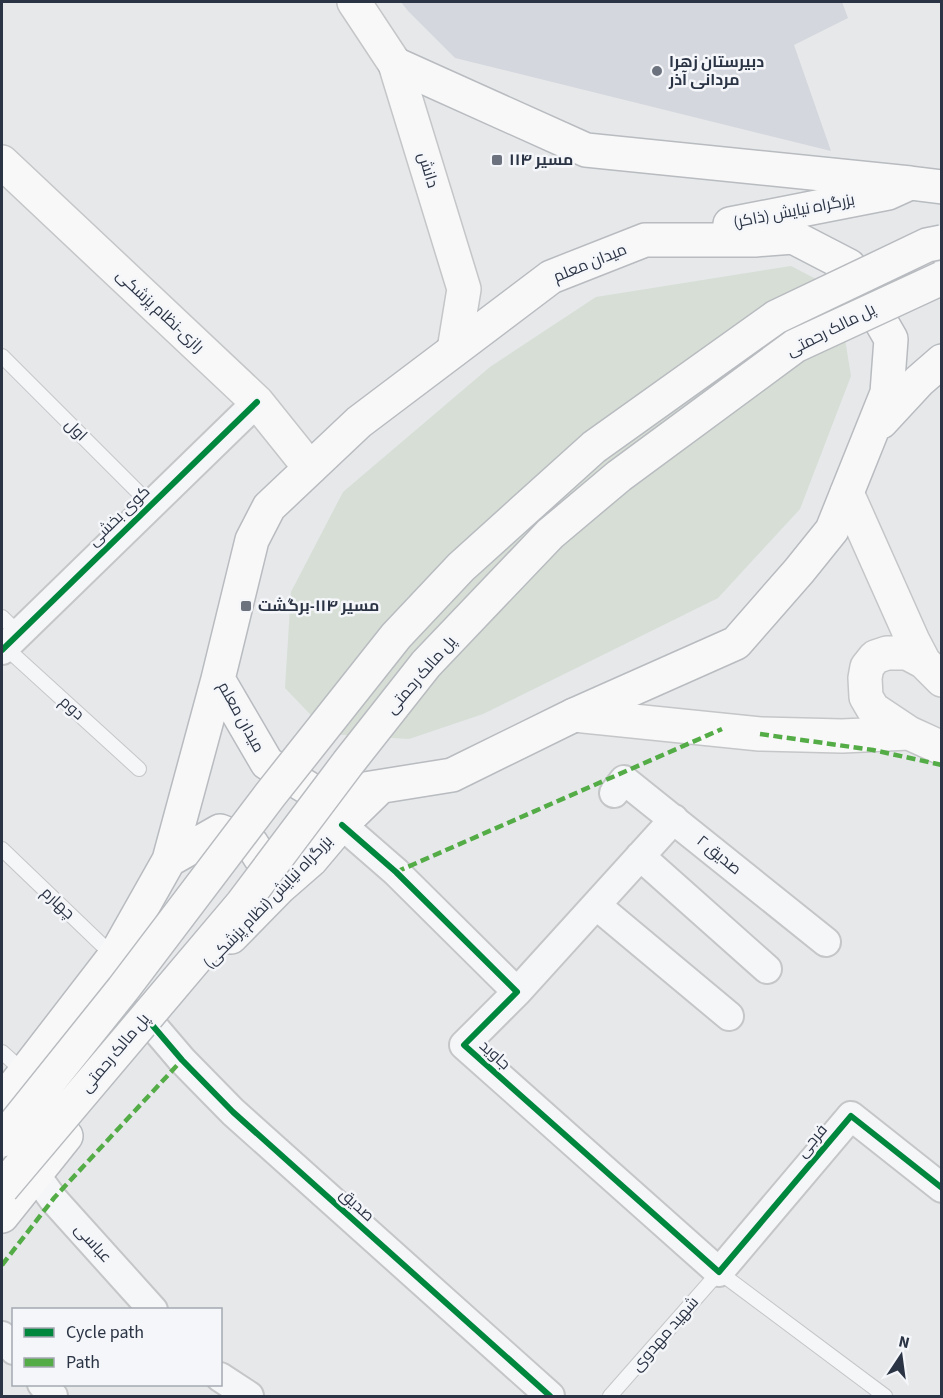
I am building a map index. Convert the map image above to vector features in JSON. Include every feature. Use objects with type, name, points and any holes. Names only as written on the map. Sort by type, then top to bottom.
[{"type":"main road","name":"دانش","points":[[354,2],[395,64],[464,289],[454,350]]},
{"type":"main road","points":[[395,64],[586,150],[926,185]]},
{"type":"main road","name":"رازی-نظام پزشکی","points":[[2,162],[257,402],[310,468]]},
{"type":"main road","name":"بزرگراه نیایش (ذاکر)","points":[[645,240],[926,185]]},
{"type":"main road","name":"میدان معلم","points":[[793,237],[849,266],[891,339],[887,393],[832,530],[736,643],[574,715],[452,776],[321,796],[267,763],[218,679],[252,540],[268,507],[359,422],[551,277],[645,240],[755,240],[793,237]]},
{"type":"main road","name":"پل مالک رحمتی","points":[[2,1140],[116,998],[270,795],[396,636],[461,567],[594,447],[776,317],[927,245],[942,242]]},
{"type":"main road","name":"پل مالک رحمتی","points":[[2,1188],[242,904],[426,664],[550,534],[620,476],[795,346],[942,278]]},
{"type":"main road","points":[[872,432],[919,381],[942,361]]},
{"type":"main road","points":[[847,493],[933,671]]},
{"type":"main road","points":[[933,671],[907,653],[887,653],[875,657],[867,667],[864,678],[866,697],[873,709],[909,733],[942,748]]},
{"type":"main road","points":[[2,1102],[13,1062],[116,954],[169,860],[218,679]]},
{"type":"main road","points":[[574,715],[760,734],[842,736],[909,733]]},
{"type":"main road","name":"بزرگراه نیایش (نظام پزشکی)","points":[[2,1216],[153,1026],[246,921],[310,860],[380,787]]},
{"type":"main road","points":[[169,860],[220,831],[251,843],[267,868],[246,921]]},
{"type":"street","name":"کوی بخشی","points":[[6,637],[151,505],[257,402]]},
{"type":"street","name":"صدیق ۲","points":[[614,793],[624,780],[826,942]]},
{"type":"street","points":[[342,825],[396,872],[517,992],[674,819]]},
{"type":"street","points":[[640,856],[767,969]]},
{"type":"street","points":[[596,905],[729,1016]]},
{"type":"street","name":"جاوید","points":[[517,992],[464,1045],[719,1272]]},
{"type":"street","name":"صدیق","points":[[153,1026],[182,1060],[233,1112],[550,1396]]},
{"type":"street","name":"فرجی","points":[[719,1272],[851,1116],[942,1188]]},
{"type":"street","name":"عباسی","points":[[35,1174],[53,1199],[151,1308]]},
{"type":"street","points":[[2,1336],[12,1348]]},
{"type":"street","points":[[222,1378],[249,1396]]},
{"type":"lane","name":"اول","points":[[2,356],[151,505]]},
{"type":"lane","name":"دوم","points":[[6,637],[139,769]]},
{"type":"lane","name":"چهارم","points":[[2,849],[101,944],[116,954]]},
{"type":"lane","name":"شهید مهدوی","points":[[610,1396],[719,1272]]},
{"type":"lane","name":"جاوید","points":[[719,1272],[885,1396]]},
{"type":"shaded area","name":"دبیرستان زهرا مردانی آذر","points":[[401,2],[842,2],[848,18],[794,45],[831,151],[455,58]]},
{"type":"shaded area","points":[[791,266],[837,290],[851,376],[800,509],[718,598],[483,714],[409,739],[329,734],[285,688],[291,592],[343,492],[490,367],[596,297]]},
{"type":"marked path","points":[[396,872],[722,729]]},
{"type":"marked path","points":[[760,734],[873,750],[942,765]]},
{"type":"marked path","points":[[2,1265],[54,1198],[182,1060]]},
{"type":"cycle path","points":[[2,650],[257,402]]},
{"type":"cycle path","points":[[342,825],[396,872],[517,992],[464,1045],[719,1272],[851,1116],[942,1188]]},
{"type":"cycle path","points":[[153,1026],[182,1060],[233,1112],[550,1396]]},
{"type":"place","name":"دبیرستان زهرا مردانی آذر","points":[[657,71]]},
{"type":"place","name":"مسیر ۱۱۴","points":[[497,160]]},
{"type":"place","name":"مسیر ۱۱۴-برگشت","points":[[246,606]]}]
